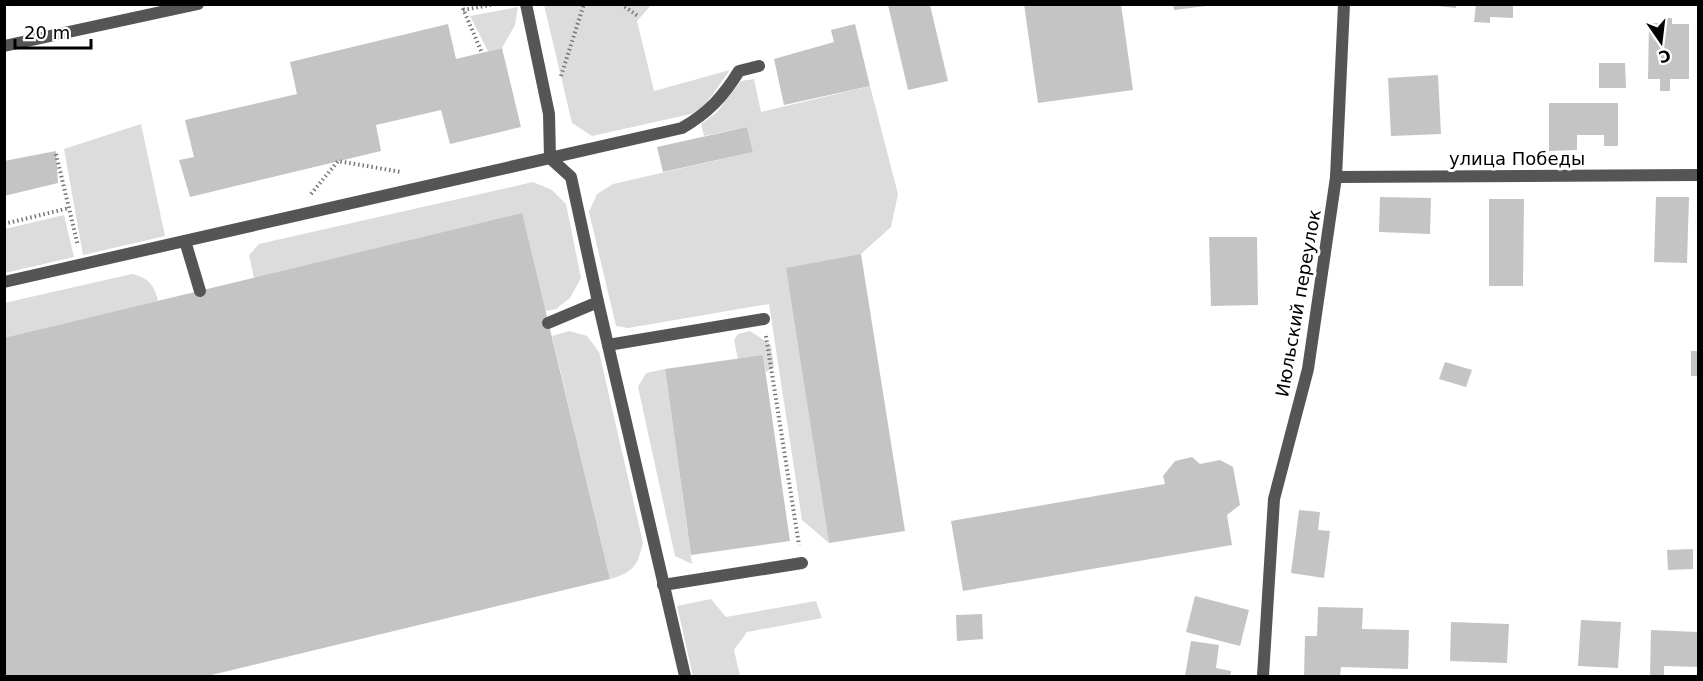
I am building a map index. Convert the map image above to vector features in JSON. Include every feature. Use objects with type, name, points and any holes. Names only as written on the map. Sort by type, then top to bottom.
[{"type":"street","points":[[4,46],[163,8],[198,4]]},
{"type":"street","points":[[526,4],[549,114],[550,158],[571,177],[663,585],[686,676]]},
{"type":"street","name":"Июльский переулок","points":[[1263,676],[1274,499],[1308,369],[1336,177],[1344,4]]},
{"type":"street","points":[[4,282],[682,128],[702,117],[724,96],[739,71],[759,66]]},
{"type":"street","name":"улица Победы","points":[[1336,177],[1698,175]]},
{"type":"street","points":[[185,241],[201,291]]},
{"type":"street","points":[[548,323],[598,302]]},
{"type":"street","points":[[608,345],[764,320]]},
{"type":"street","points":[[663,585],[802,563]]},
{"type":"path","points":[[4,6],[9,4]]},
{"type":"path","points":[[461,4],[482,52]]},
{"type":"path","points":[[463,10],[495,4]]},
{"type":"path","points":[[559,81],[584,4]]},
{"type":"path","points":[[621,4],[638,16]]},
{"type":"path","points":[[56,154],[82,265]]},
{"type":"path","points":[[291,217],[338,161],[405,173]]},
{"type":"path","points":[[4,224],[69,208]]},
{"type":"path","points":[[764,320],[802,563]]},
{"type":"shaded area","points":[[544,5],[651,5],[637,21],[654,91],[730,70],[700,112],[592,136],[572,123]]},
{"type":"shaded area","points":[[518,7],[515,25],[502,48],[488,51],[470,16]]},
{"type":"shaded area","points":[[754,79],[761,112],[870,86],[898,194],[891,227],[861,254],[787,269],[829,543],[802,520],[769,304],[628,328],[616,326],[589,212],[597,194],[613,184],[753,152],[747,127],[704,136],[701,124],[717,112],[741,81]]},
{"type":"shaded area","points":[[141,124],[165,236],[83,255],[64,149]]},
{"type":"shaded area","points":[[533,182],[552,190],[566,204],[581,278],[570,298],[556,309],[545,311],[254,278],[249,255],[259,244]]},
{"type":"shaded area","points":[[64,215],[74,257],[5,273],[5,229]]},
{"type":"shaded area","points":[[132,274],[150,283],[158,301],[5,338],[4,303]]},
{"type":"shaded area","points":[[569,331],[587,336],[599,352],[643,543],[633,567],[624,574],[610,579],[552,336]]},
{"type":"shaded area","points":[[750,331],[771,345],[774,367],[766,372],[763,355],[738,359],[734,340],[738,334]]},
{"type":"shaded area","points":[[665,369],[692,564],[675,556],[638,387],[646,373]]},
{"type":"shaded area","points":[[711,599],[726,617],[816,601],[822,618],[747,632],[734,650],[740,676],[693,676],[677,606]]},
{"type":"building","points":[[1024,4],[1121,4],[1133,90],[1038,103]]},
{"type":"building","points":[[1173,4],[1206,4],[1206,6],[1174,10]]},
{"type":"building","points":[[1419,4],[1456,4],[1456,8]]},
{"type":"building","points":[[1476,4],[1513,4],[1513,18],[1490,17],[1490,23],[1474,22]]},
{"type":"building","points":[[888,5],[930,5],[948,81],[908,90]]},
{"type":"building","points":[[1665,18],[1672,18],[1672,24],[1689,24],[1689,79],[1670,79],[1670,91],[1660,91],[1660,79],[1648,79],[1649,23],[1665,23]]},
{"type":"building","points":[[448,24],[456,59],[502,48],[521,127],[450,144],[441,110],[376,125],[381,151],[190,197],[179,160],[194,157],[185,120],[297,94],[290,62]]},
{"type":"building","points":[[855,24],[870,86],[784,105],[774,59],[834,42],[831,30]]},
{"type":"building","points":[[1599,63],[1625,63],[1626,88],[1599,88]]},
{"type":"building","points":[[1438,75],[1441,134],[1391,136],[1388,78]]},
{"type":"building","points":[[1549,103],[1618,103],[1618,146],[1604,146],[1604,135],[1577,135],[1577,150],[1549,151]]},
{"type":"building","points":[[747,127],[753,152],[663,172],[657,147]]},
{"type":"building","points":[[56,151],[58,183],[4,196],[4,161]]},
{"type":"building","points":[[1380,197],[1431,198],[1430,234],[1379,232]]},
{"type":"building","points":[[1656,197],[1689,197],[1687,263],[1654,262]]},
{"type":"building","points":[[1489,199],[1524,199],[1523,286],[1489,286]]},
{"type":"building","points":[[522,213],[610,579],[207,676],[4,676],[4,338]]},
{"type":"building","points":[[1209,237],[1257,237],[1258,305],[1211,306]]},
{"type":"building","points":[[861,254],[905,531],[829,543],[786,268]]},
{"type":"building","points":[[1691,351],[1698,351],[1698,376],[1691,376]]},
{"type":"building","points":[[763,355],[790,541],[691,555],[665,369]]},
{"type":"building","points":[[1445,362],[1472,370],[1466,387],[1439,379]]},
{"type":"building","points":[[1192,457],[1200,464],[1220,460],[1233,467],[1240,505],[1227,515],[1232,545],[963,591],[951,521],[1165,484],[1163,476],[1175,461]]},
{"type":"building","points":[[1299,510],[1320,512],[1318,530],[1330,531],[1324,578],[1291,573]]},
{"type":"building","points":[[1693,549],[1693,569],[1668,570],[1667,550]]},
{"type":"building","points":[[1195,596],[1249,610],[1240,646],[1186,632]]},
{"type":"building","points":[[1318,607],[1363,608],[1362,629],[1409,630],[1408,669],[1341,667],[1340,676],[1304,676],[1305,636],[1317,636]]},
{"type":"building","points":[[982,614],[983,639],[957,641],[956,615]]},
{"type":"building","points":[[1581,620],[1621,622],[1618,668],[1578,666]]},
{"type":"building","points":[[1451,622],[1509,624],[1507,663],[1450,661]]},
{"type":"building","points":[[1651,630],[1698,632],[1698,667],[1664,666],[1664,676],[1650,676]]},
{"type":"building","points":[[1191,641],[1219,645],[1216,668],[1231,671],[1230,676],[1185,676]]}]
